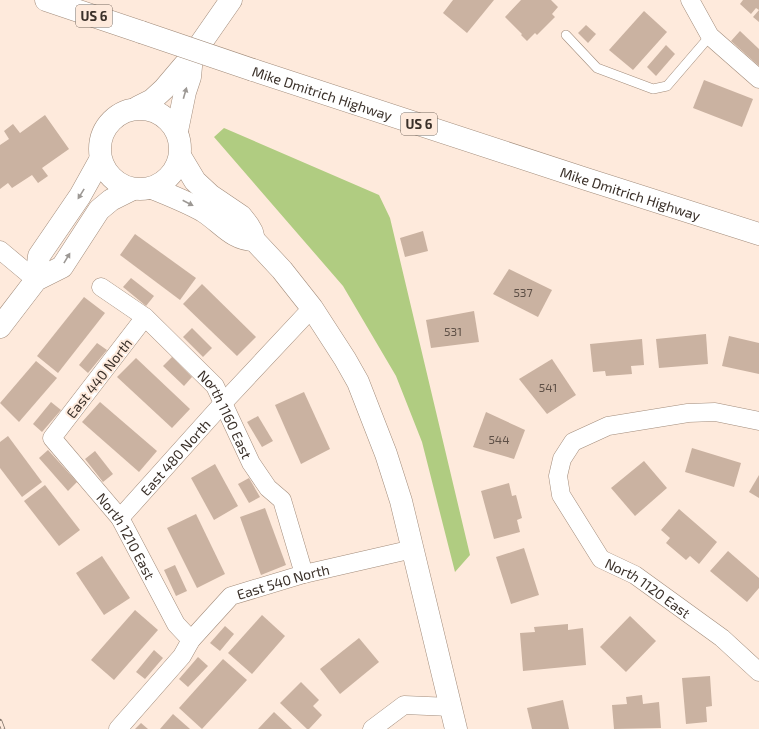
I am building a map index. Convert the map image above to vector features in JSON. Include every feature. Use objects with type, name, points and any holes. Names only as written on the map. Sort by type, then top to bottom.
[{"type":"main road","name":"Mike Dmitrich Highway","points":[[46,0],[253,70],[759,234]]},
{"type":"main road","points":[[231,0],[192,56],[164,89],[152,100],[128,110],[108,124],[100,140],[100,160],[105,170],[112,178],[121,184],[143,188],[203,211],[235,237],[244,240],[254,240]]},
{"type":"main road","points":[[177,131],[185,92],[190,77],[192,56]]},
{"type":"main road","points":[[0,328],[36,280],[62,267],[87,226],[102,208],[111,200],[143,188],[171,175],[175,169],[180,156],[180,143],[177,131],[170,121],[154,110],[138,107]]},
{"type":"main road","points":[[180,156],[191,176],[204,190],[241,216],[252,232],[254,240],[282,270],[312,308],[333,339],[358,382],[392,474],[413,549],[456,729]]},
{"type":"main road","points":[[36,280],[39,256],[80,196],[100,160]]},
{"type":"street","points":[[690,0],[710,36],[759,79]]},
{"type":"street","points":[[0,250],[36,280]]},
{"type":"street","name":"North 1160 East","points":[[101,287],[145,318],[215,386],[224,402],[251,462],[268,488],[282,500],[304,574]]},
{"type":"street","name":"East 480 North","points":[[120,518],[224,402],[312,308]]},
{"type":"street","name":"East 440 North","points":[[52,438],[145,318]]},
{"type":"street","name":"North 1120 East","points":[[759,421],[715,412],[688,413],[608,426],[573,442],[562,459],[558,476],[561,495],[601,559],[635,575],[722,638],[759,672]]},
{"type":"street","name":"North 1210 East","points":[[52,438],[120,518],[176,624],[191,640]]},
{"type":"street","name":"East 540 North","points":[[118,729],[182,656],[191,640],[231,596],[304,574],[413,549]]},
{"type":"street","points":[[372,729],[404,705],[451,707]]},
{"type":"lane","points":[[566,35],[597,68],[653,89],[667,86],[710,36]]},
{"type":"green space","points":[[224,128],[379,195],[390,218],[470,555],[455,572],[422,442],[396,376],[343,286],[214,137]]},
{"type":"building","points":[[453,0],[494,0],[467,33],[443,13]]},
{"type":"building","points":[[521,0],[551,0],[558,7],[552,14],[555,17],[537,35],[535,33],[527,41],[505,17]]},
{"type":"building","points":[[743,0],[759,0],[759,10],[756,8],[751,14],[740,4]]},
{"type":"building","points":[[759,10],[759,22],[753,17]]},
{"type":"building","points":[[644,11],[667,32],[633,70],[609,50]]},
{"type":"building","points":[[586,25],[596,34],[588,43],[578,33]]},
{"type":"building","points":[[740,31],[759,49],[759,66],[731,41]]},
{"type":"building","points":[[666,45],[675,54],[656,76],[647,67]]},
{"type":"building","points":[[704,80],[753,99],[742,127],[693,108]]},
{"type":"building","points":[[45,115],[69,149],[42,168],[48,176],[38,183],[32,175],[12,188],[8,183],[0,189],[0,145],[9,139],[4,131],[13,124],[20,133]]},
{"type":"building","points":[[423,231],[428,251],[405,257],[400,238]]},
{"type":"building","points":[[135,234],[196,278],[180,300],[120,255]]},
{"type":"building","points":[[509,269],[552,290],[538,317],[493,294]]},
{"type":"building","points":[[131,278],[154,296],[146,306],[123,287]]},
{"type":"building","points":[[202,284],[256,337],[237,356],[183,304]]},
{"type":"building","points":[[84,297],[105,313],[58,373],[37,356]]},
{"type":"building","points":[[474,311],[479,342],[431,348],[426,320]]},
{"type":"building","points":[[192,328],[212,348],[203,357],[183,337]]},
{"type":"building","points":[[706,334],[708,364],[659,368],[656,339]]},
{"type":"building","points":[[729,336],[759,343],[759,374],[722,366]]},
{"type":"building","points":[[642,339],[644,365],[631,366],[632,374],[606,376],[605,371],[593,372],[590,344]]},
{"type":"building","points":[[97,343],[107,350],[88,373],[79,365]]},
{"type":"building","points":[[172,357],[192,377],[184,386],[163,366]]},
{"type":"building","points":[[136,358],[190,409],[172,428],[117,377]]},
{"type":"building","points":[[552,359],[576,395],[547,414],[519,379]]},
{"type":"building","points":[[36,361],[57,378],[19,422],[0,403]]},
{"type":"building","points":[[304,392],[330,449],[301,464],[275,405]]},
{"type":"building","points":[[51,402],[61,410],[42,432],[33,424]]},
{"type":"building","points":[[100,402],[157,451],[139,472],[82,422]]},
{"type":"building","points":[[486,412],[525,430],[514,459],[473,447]]},
{"type":"building","points":[[258,416],[273,441],[262,447],[247,422]]},
{"type":"building","points":[[8,436],[42,482],[22,497],[0,468],[0,442]]},
{"type":"building","points":[[692,448],[741,463],[734,487],[685,472]]},
{"type":"building","points":[[48,450],[77,482],[68,491],[39,458]]},
{"type":"building","points":[[95,451],[113,474],[103,482],[85,459]]},
{"type":"building","points":[[644,461],[667,488],[635,516],[611,488]]},
{"type":"building","points":[[215,464],[238,506],[214,520],[191,478]]},
{"type":"building","points":[[759,475],[759,498],[749,492]]},
{"type":"building","points":[[249,478],[260,497],[249,503],[238,484]]},
{"type":"building","points":[[509,483],[512,496],[516,495],[522,518],[517,520],[520,532],[494,539],[481,491]]},
{"type":"building","points":[[45,485],[80,530],[59,546],[24,501]]},
{"type":"building","points":[[265,508],[286,565],[261,575],[240,517]]},
{"type":"building","points":[[679,509],[717,542],[699,564],[690,556],[686,560],[666,543],[670,538],[661,530]]},
{"type":"building","points":[[196,514],[225,574],[197,588],[167,528]]},
{"type":"building","points":[[524,548],[539,595],[511,604],[496,557]]},
{"type":"building","points":[[728,551],[759,578],[759,588],[747,602],[710,571]]},
{"type":"building","points":[[102,556],[130,598],[104,615],[76,573]]},
{"type":"building","points":[[175,565],[187,591],[176,596],[164,570]]},
{"type":"building","points":[[135,610],[158,630],[114,680],[91,660]]},
{"type":"building","points":[[262,615],[285,636],[252,674],[228,653]]},
{"type":"building","points":[[630,616],[656,641],[626,672],[600,647]]},
{"type":"building","points":[[568,624],[568,630],[583,628],[586,665],[523,671],[520,633],[535,632],[534,627]]},
{"type":"building","points":[[225,626],[234,634],[220,651],[210,643]]},
{"type":"building","points":[[359,638],[379,662],[340,694],[320,669]]},
{"type":"building","points":[[154,650],[163,658],[145,679],[136,672]]},
{"type":"building","points":[[198,657],[208,666],[188,687],[179,679]]},
{"type":"building","points":[[223,659],[247,680],[202,729],[179,708]]},
{"type":"building","points":[[710,676],[712,706],[706,707],[707,722],[686,724],[682,678]]},
{"type":"building","points":[[301,682],[319,700],[313,706],[322,715],[309,729],[307,729],[280,703]]},
{"type":"building","points":[[642,695],[643,704],[659,702],[661,728],[614,729],[612,705],[627,704],[626,697]]},
{"type":"building","points":[[563,700],[569,729],[532,729],[527,708]]},
{"type":"building","points":[[274,712],[292,729],[258,729]]},
{"type":"building","points":[[173,714],[190,729],[160,729]]},
{"type":"building","points":[[141,723],[148,729],[135,729]]},
{"type":"railway","points":[[0,721],[3,729]]}]
